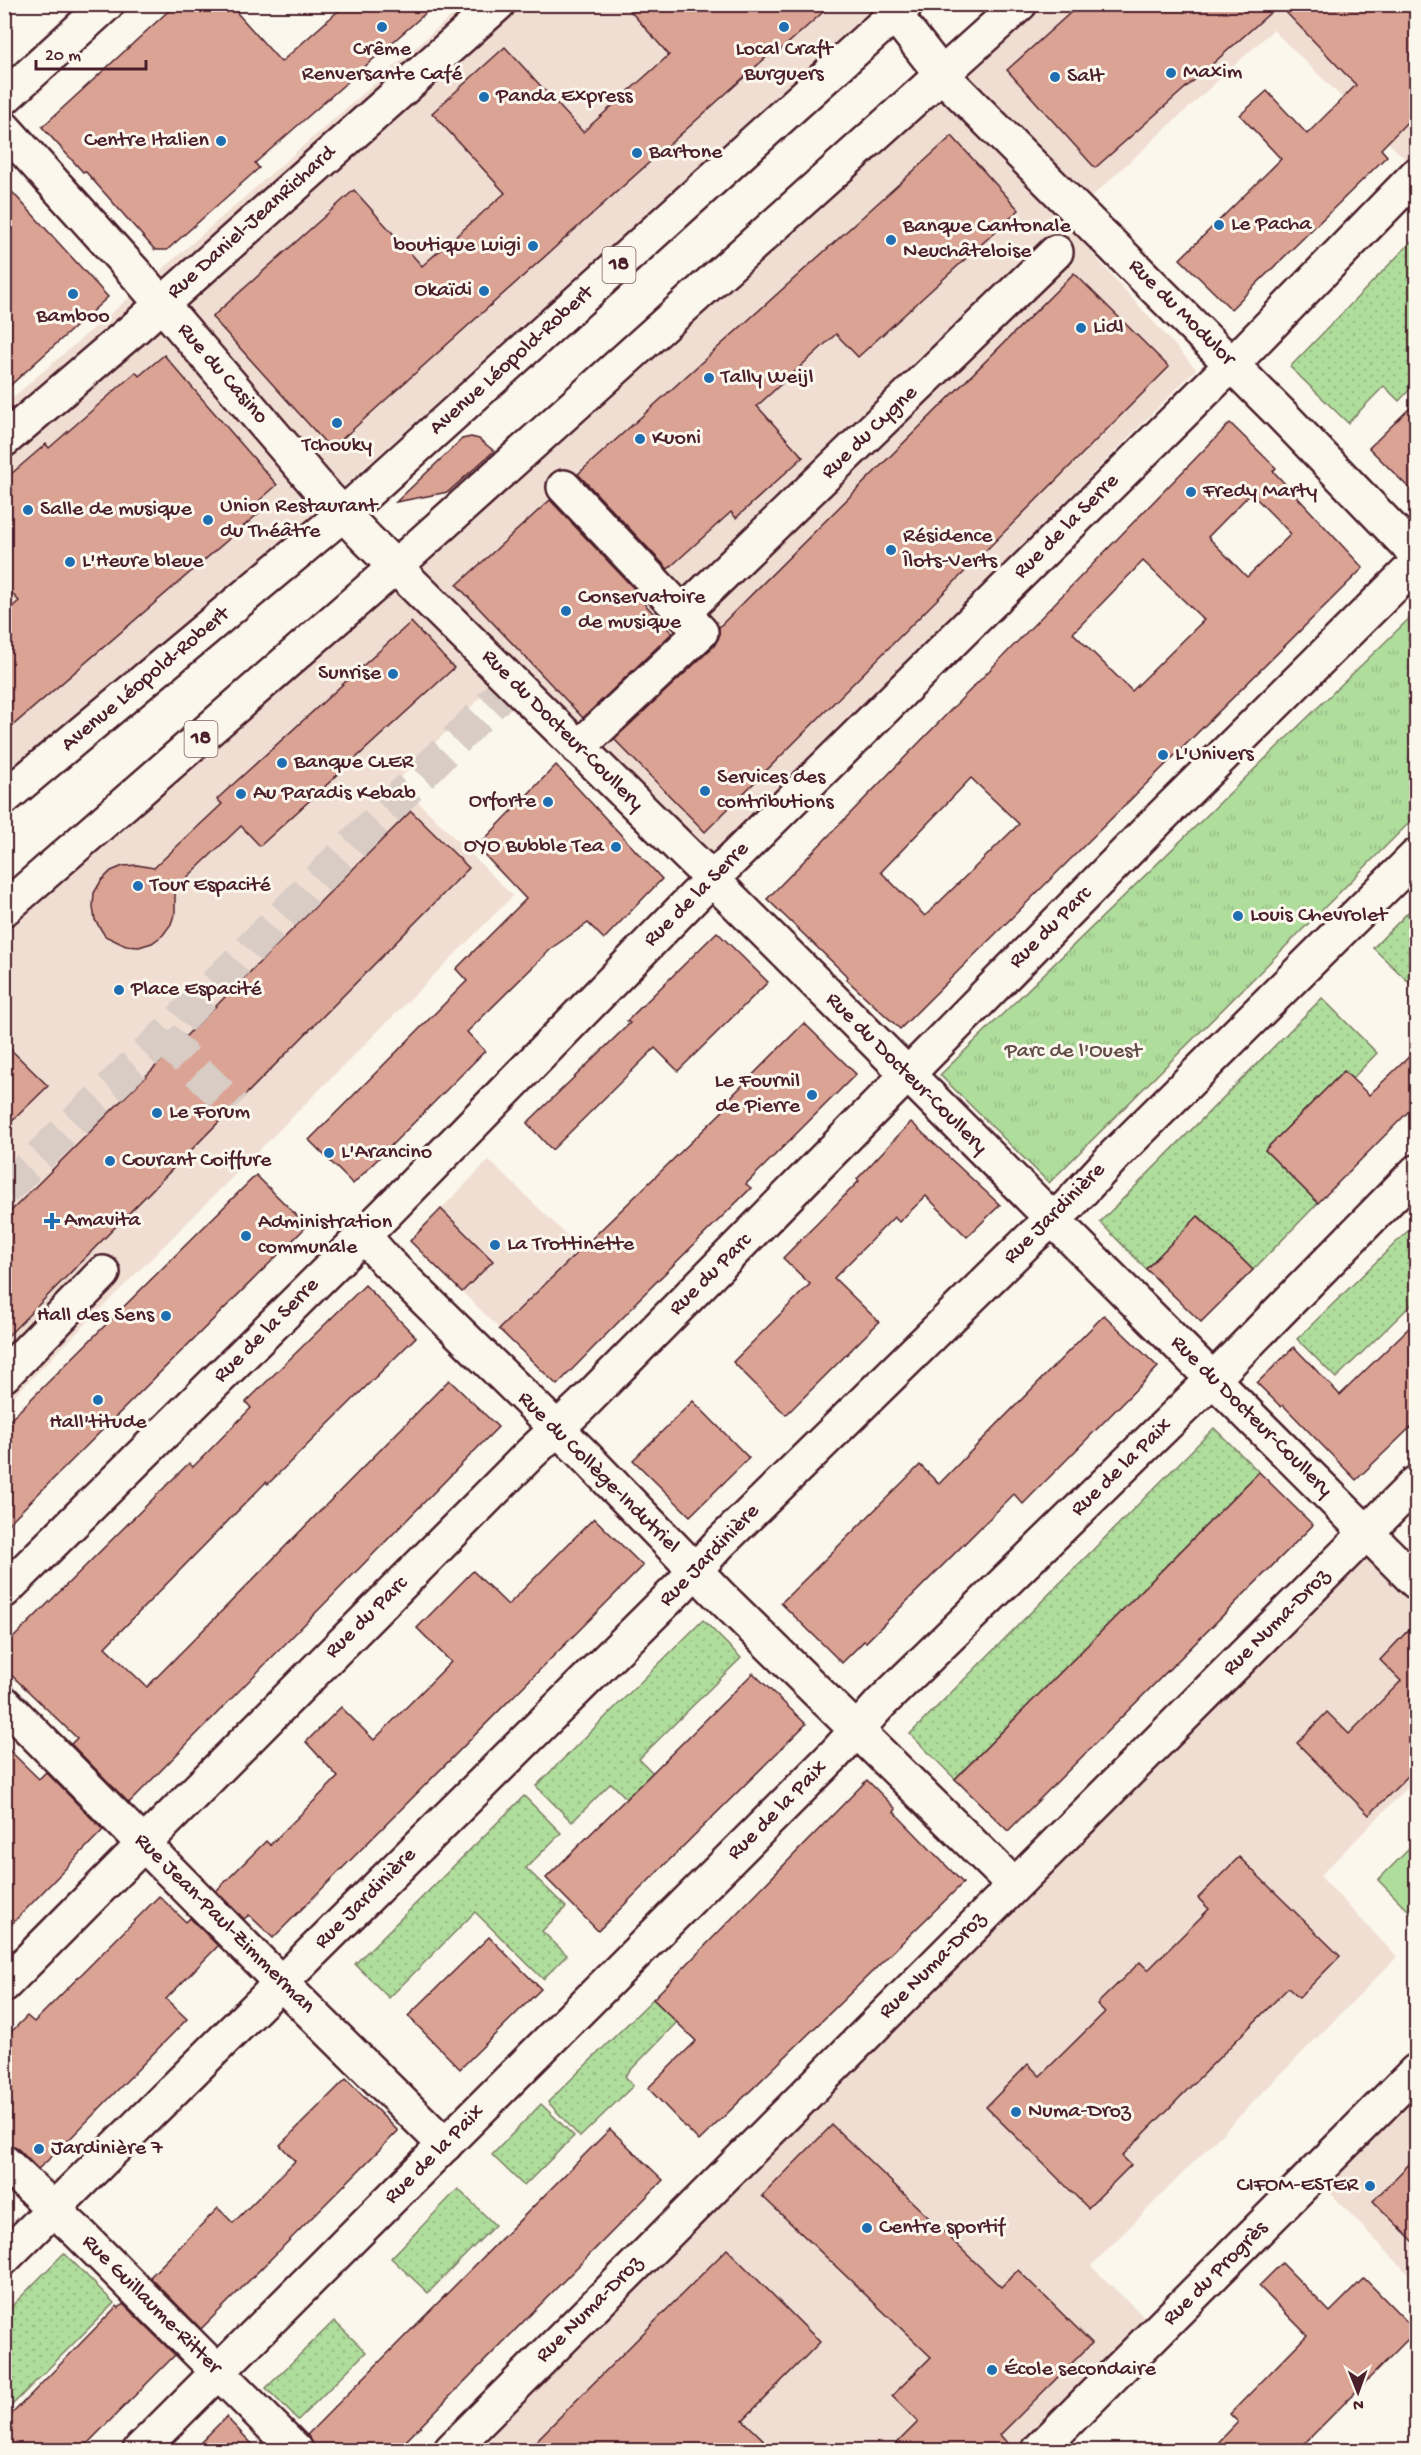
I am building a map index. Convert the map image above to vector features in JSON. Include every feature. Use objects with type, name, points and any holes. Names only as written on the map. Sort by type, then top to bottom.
[{"type":"street","points":[[4,98],[107,4]]},
{"type":"street","name":"Rue Daniel-JeanRichard","points":[[4,441],[162,304],[498,4]]},
{"type":"street","name":"18","points":[[4,909],[395,567],[1020,4]]},
{"type":"street","name":"Avenue Léopold-Robert","points":[[4,798],[343,514],[895,8],[942,75]]},
{"type":"street","name":"Rue du Modulor","points":[[942,75],[1231,364],[1416,554]]},
{"type":"street","name":"Rue du Casino","points":[[4,128],[162,304],[343,514]]},
{"type":"street","name":"Rue de la Serre","points":[[4,1591],[363,1235],[712,879],[1231,364],[1416,175]]},
{"type":"street","name":"Rue du Cygne","points":[[683,614],[1056,252]]},
{"type":"street","points":[[564,487],[701,632],[578,748]]},
{"type":"street","points":[[343,514],[395,567]]},
{"type":"street","name":"Rue du Parc","points":[[4,1985],[1160,818],[1416,564]]},
{"type":"street","name":"Rue du Docteur-Coullery","points":[[395,567],[712,879],[1416,1582]]},
{"type":"street","name":"Rue Jardinière","points":[[4,2258],[719,1544],[1053,1219],[1416,856]]},
{"type":"street","name":"Rue de la Paix","points":[[140,2451],[881,1703],[1213,1378],[1416,1172]]},
{"type":"street","name":"Rue du Collège-Indutriel","points":[[363,1235],[387,1262],[695,1570],[1014,1885]]},
{"type":"street","points":[[9,1362],[103,1273]]},
{"type":"street","name":"Rue Numa-Droz","points":[[451,2451],[1416,1483]]},
{"type":"street","name":"Rue Jean-Paul-Zimmerman","points":[[4,1703],[445,2145]]},
{"type":"street","name":"Rue du Progrès","points":[[1040,2451],[1416,2071]]},
{"type":"street","name":"Rue Guillaume-Ritter","points":[[4,2162],[296,2451]]},
{"type":"shaded area","points":[[464,5],[879,5],[252,569],[5,780],[5,404]]},
{"type":"shaded area","points":[[1040,5],[1416,5],[1416,150],[1406,160],[1273,30],[1064,222],[1196,369],[711,861],[513,665],[397,781],[513,896],[5,1405],[5,908],[881,148]]},
{"type":"shaded area","name":"La Trottinette","points":[[489,1160],[581,1249],[501,1330],[410,1241]]},
{"type":"shaded area","name":"Numa-Droz","points":[[1367,1533],[1416,1582],[1416,1779],[1320,1876],[1397,1957],[1091,2266],[1159,2331],[1039,2450],[449,2450]]},
{"type":"shaded area","name":"CIFOM-ESTER","points":[[1416,2071],[1416,2282],[1314,2176]]},
{"type":"green space","points":[[1416,237],[1416,383],[1399,401],[1384,386],[1348,423],[1290,367]]},
{"type":"green space","name":"Parc de l'Ouest","points":[[1416,612],[1416,816],[1049,1183],[940,1075]]},
{"type":"green space","points":[[1416,904],[1416,983],[1413,986],[1373,948]]},
{"type":"green space","points":[[1322,998],[1377,1053],[1352,1079],[1344,1071],[1265,1150],[1318,1203],[1253,1270],[1199,1216],[1146,1269],[1100,1222]]},
{"type":"green space","points":[[1416,1223],[1416,1307],[1412,1304],[1336,1378],[1297,1339]]},
{"type":"green space","points":[[1214,1428],[1259,1472],[955,1779],[910,1734]]},
{"type":"green space","points":[[703,1620],[741,1658],[639,1759],[702,1822],[676,1848],[611,1783],[572,1822],[536,1786]]},
{"type":"green space","points":[[524,1796],[561,1833],[526,1868],[566,1907],[542,1931],[567,1955],[543,1979],[475,1912],[389,1998],[355,1964]]},
{"type":"green space","points":[[1416,1842],[1416,1918],[1378,1880]]},
{"type":"green space","points":[[653,1999],[677,2022],[625,2076],[633,2086],[580,2137],[548,2102]]},
{"type":"green space","points":[[541,2104],[574,2136],[524,2186],[492,2155]]},
{"type":"green space","points":[[458,2189],[495,2225],[428,2293],[391,2258]]},
{"type":"green space","points":[[64,2253],[114,2303],[5,2412],[4,2365],[7,2363],[4,2360],[5,2313]]},
{"type":"green space","points":[[334,2321],[366,2352],[298,2420],[266,2388]]},
{"type":"building","points":[[176,4],[229,4],[281,62],[346,4],[436,4],[255,163],[259,168],[167,250],[155,250],[85,171],[83,172],[42,127]]},
{"type":"building","points":[[624,4],[832,4],[774,56],[771,53],[331,449],[212,317],[354,190],[422,266],[505,193],[432,113],[505,47],[583,132],[669,55]]},
{"type":"building","points":[[1080,4],[1416,4],[1416,113],[1381,149],[1387,156],[1231,309],[1180,259],[1281,159],[1240,115],[1267,91],[1307,134],[1356,85],[1279,5],[1095,168],[1007,70]]},
{"type":"building","points":[[952,136],[1019,210],[858,357],[836,334],[757,406],[803,457],[736,518],[731,512],[668,569],[578,474]]},
{"type":"building","points":[[4,183],[108,297],[4,391]]},
{"type":"building","name":"Résidence Îlots-Verts","points":[[1074,273],[1169,367],[705,832],[614,739],[714,646],[719,637],[719,627]]},
{"type":"building","points":[[164,355],[277,485],[260,500],[266,507],[4,733],[4,614],[19,601],[4,585],[4,480],[46,444],[49,448],[136,372],[139,376]]},
{"type":"building","points":[[1416,402],[1416,495],[1369,448]]},
{"type":"building","points":[[1230,423],[1276,468],[1273,471],[1363,568],[900,1029],[846,979],[848,977],[767,899]],"holes":[[[1251,493],[1291,534],[1247,577],[1208,537]],[[1143,561],[1204,620],[1132,691],[1073,633]],[[971,778],[1019,824],[925,916],[881,872]]]},
{"type":"building","points":[[471,437],[479,439],[494,451],[448,492],[396,502],[462,439]]},
{"type":"building","name":"Conservatoire de musique","points":[[550,500],[640,595],[638,597],[672,633],[583,718],[457,585]]},
{"type":"building","points":[[411,622],[454,668],[260,846],[241,826],[175,889],[175,912],[171,924],[163,935],[152,943],[139,947],[126,946],[105,936],[95,920],[93,907],[94,893],[101,881],[111,871],[123,866],[137,865],[154,868],[222,804],[217,799]]},
{"type":"building","points":[[556,765],[662,879],[604,939],[588,923],[553,947],[467,1032],[485,1051],[353,1184],[309,1140],[467,981],[456,969],[526,899],[477,847]]},
{"type":"building","points":[[411,811],[469,868],[4,1340],[4,1218]]},
{"type":"building","points":[[717,932],[768,982],[678,1071],[655,1048],[552,1150],[527,1123],[630,1023],[627,1021]]},
{"type":"building","points":[[804,1023],[856,1074],[746,1184],[751,1188],[635,1303],[557,1385],[499,1329],[728,1106],[725,1103]]},
{"type":"building","points":[[4,1043],[48,1086],[4,1129]]},
{"type":"building","points":[[1416,1050],[1416,1104],[1318,1203],[1265,1150],[1344,1071],[1369,1095]]},
{"type":"building","points":[[911,1122],[1000,1205],[967,1237],[926,1196],[899,1222],[894,1217],[834,1278],[879,1322],[786,1415],[733,1362],[810,1284],[783,1258],[859,1181],[857,1179]]},
{"type":"building","points":[[256,1175],[307,1226],[4,1528],[4,1426]]},
{"type":"building","points":[[441,1209],[493,1261],[462,1292],[410,1241]]},
{"type":"building","points":[[1198,1216],[1253,1270],[1201,1322],[1146,1269]]},
{"type":"building","points":[[365,1285],[416,1337],[268,1484],[266,1482],[105,1647],[147,1687],[449,1380],[498,1427],[129,1803],[71,1744],[77,1738],[4,1668],[4,1647],[189,1463],[193,1467],[251,1408],[246,1402]]},
{"type":"building","points":[[1104,1315],[1158,1367],[1023,1504],[1014,1494],[866,1642],[864,1641],[842,1663],[781,1603],[920,1465],[939,1484]]},
{"type":"building","points":[[1416,1321],[1416,1422],[1356,1480],[1283,1405],[1281,1407],[1257,1383],[1294,1347],[1340,1395]]},
{"type":"building","points":[[693,1401],[749,1458],[690,1516],[633,1460]]},
{"type":"building","points":[[1259,1472],[1313,1525],[1008,1831],[955,1779]]},
{"type":"building","points":[[594,1518],[643,1566],[273,1938],[249,1915],[244,1919],[216,1891],[266,1841],[270,1845],[338,1777],[306,1742],[341,1707],[374,1740],[451,1662],[417,1628],[473,1571],[508,1605]]},
{"type":"building","points":[[1416,1622],[1416,1768],[1369,1815],[1297,1743],[1327,1712],[1349,1734],[1401,1681],[1380,1660]]},
{"type":"building","points":[[753,1673],[806,1724],[598,1931],[546,1878]]},
{"type":"building","points":[[4,1745],[39,1779],[46,1772],[103,1830],[4,1932]]},
{"type":"building","points":[[867,1780],[896,1809],[894,1812],[963,1883],[699,2141],[648,2088],[696,2041],[653,1999]]},
{"type":"building","points":[[1239,1857],[1340,1956],[1299,1998],[1288,1988],[1122,2156],[1131,2165],[1088,2208],[986,2107],[1028,2064],[1040,2076],[1105,2012],[1097,2004],[1140,1962],[1148,1970],[1209,1909],[1198,1898]]},
{"type":"building","points":[[159,1896],[186,1922],[190,1918],[218,1946],[166,1999],[187,2019],[38,2169],[17,2148],[4,2144],[4,2039],[27,2016],[34,2022]]},
{"type":"building","points":[[489,1937],[541,1989],[460,2069],[408,2016]]},
{"type":"building","points":[[346,2079],[398,2131],[201,2329],[150,2277],[218,2208],[233,2223],[295,2161],[280,2145]]},
{"type":"building","points":[[832,2125],[1001,2287],[1018,2270],[1092,2343],[1000,2435],[1015,2451],[889,2451],[918,2422],[892,2396],[931,2357],[762,2196]]},
{"type":"building","points":[[610,2129],[663,2180],[396,2451],[314,2451],[314,2445],[307,2435]]},
{"type":"building","points":[[1416,2157],[1416,2244],[1373,2201]]},
{"type":"building","points":[[727,2249],[820,2342],[743,2420],[775,2451],[526,2451]]},
{"type":"building","points":[[1282,2263],[1330,2312],[1364,2278],[1416,2331],[1297,2451],[1210,2451],[1238,2422],[1230,2414],[1307,2335],[1259,2286]]},
{"type":"building","points":[[123,2304],[175,2355],[80,2451],[4,2451],[4,2422],[117,2306],[119,2308]]},
{"type":"building","points":[[226,2417],[259,2451],[192,2451]]},
{"type":"tunnel","points":[[4,1190],[163,1037],[512,683]]},
{"type":"tunnel","points":[[163,1037],[235,1108]]},
{"type":"place","name":"Crême Renversante Café","points":[[382,27]]},
{"type":"place","name":"Local Craft Burguers","points":[[784,27]]},
{"type":"place","name":"Maxim","points":[[1171,73]]},
{"type":"place","name":"Salt","points":[[1055,77]]},
{"type":"place","name":"Panda Express","points":[[484,97]]},
{"type":"place","name":"Centre Italien","points":[[221,141]]},
{"type":"place","name":"Bartone","points":[[637,153]]},
{"type":"place","name":"Le Pacha","points":[[1219,225]]},
{"type":"place","name":"Banque Cantonale Neuchâteloise","points":[[891,240]]},
{"type":"place","name":"boutique Luigi","points":[[533,246]]},
{"type":"place","name":"Okaïdi","points":[[484,291]]},
{"type":"place","name":"Bamboo","points":[[73,294]]},
{"type":"place","name":"Lidl","points":[[1081,328]]},
{"type":"place","name":"Tally Weijl","points":[[709,378]]},
{"type":"place","name":"Tchouky","points":[[337,423]]},
{"type":"place","name":"Kuoni","points":[[640,439]]},
{"type":"place","name":"Fredy Marty","points":[[1191,492]]},
{"type":"place","name":"Salle de musique","points":[[28,510]]},
{"type":"place","name":"Union Restaurant du Théâtre","points":[[208,520]]},
{"type":"place","name":"Résidence Îlots-Verts","points":[[891,550]]},
{"type":"place","name":"L'Heure bleue","points":[[70,562]]},
{"type":"place","name":"Conservatoire de musique","points":[[566,611]]},
{"type":"place","name":"Sunrise","points":[[393,674]]},
{"type":"place","name":"L'Univers","points":[[1163,755]]},
{"type":"place","name":"Banque CLER","points":[[282,763]]},
{"type":"place","name":"Services des contributions","points":[[705,791]]},
{"type":"place","name":"Au Paradis Kebab","points":[[241,794]]},
{"type":"place","name":"Orforte","points":[[548,802]]},
{"type":"place","name":"OYO Bubble Tea","points":[[616,847]]},
{"type":"place","name":"Tour Espacité","points":[[138,886]]},
{"type":"place","name":"Louis Chevrolet","points":[[1238,916]]},
{"type":"place","name":"Place Espacité","points":[[119,990]]},
{"type":"place","name":"Le Fournil de Pierre","points":[[812,1095]]},
{"type":"place","name":"Le Forum","points":[[157,1113]]},
{"type":"place","name":"L'Arancino","points":[[329,1153]]},
{"type":"place","name":"Courant Coiffure","points":[[110,1161]]},
{"type":"place","name":"Amavita","points":[[52,1221]]},
{"type":"place","name":"Administration communale","points":[[246,1236]]},
{"type":"place","name":"La Trottinette","points":[[495,1245]]},
{"type":"place","name":"Hall des Sens","points":[[166,1316]]},
{"type":"place","name":"Hall'titude","points":[[98,1400]]},
{"type":"place","name":"Numa-Droz","points":[[1016,2112]]},
{"type":"place","name":"Jardinière 7","points":[[39,2149]]},
{"type":"place","name":"CIFOM-ESTER","points":[[1370,2186]]},
{"type":"place","name":"Centre sportif","points":[[867,2228]]},
{"type":"place","name":"École secondaire","points":[[992,2370]]}]
